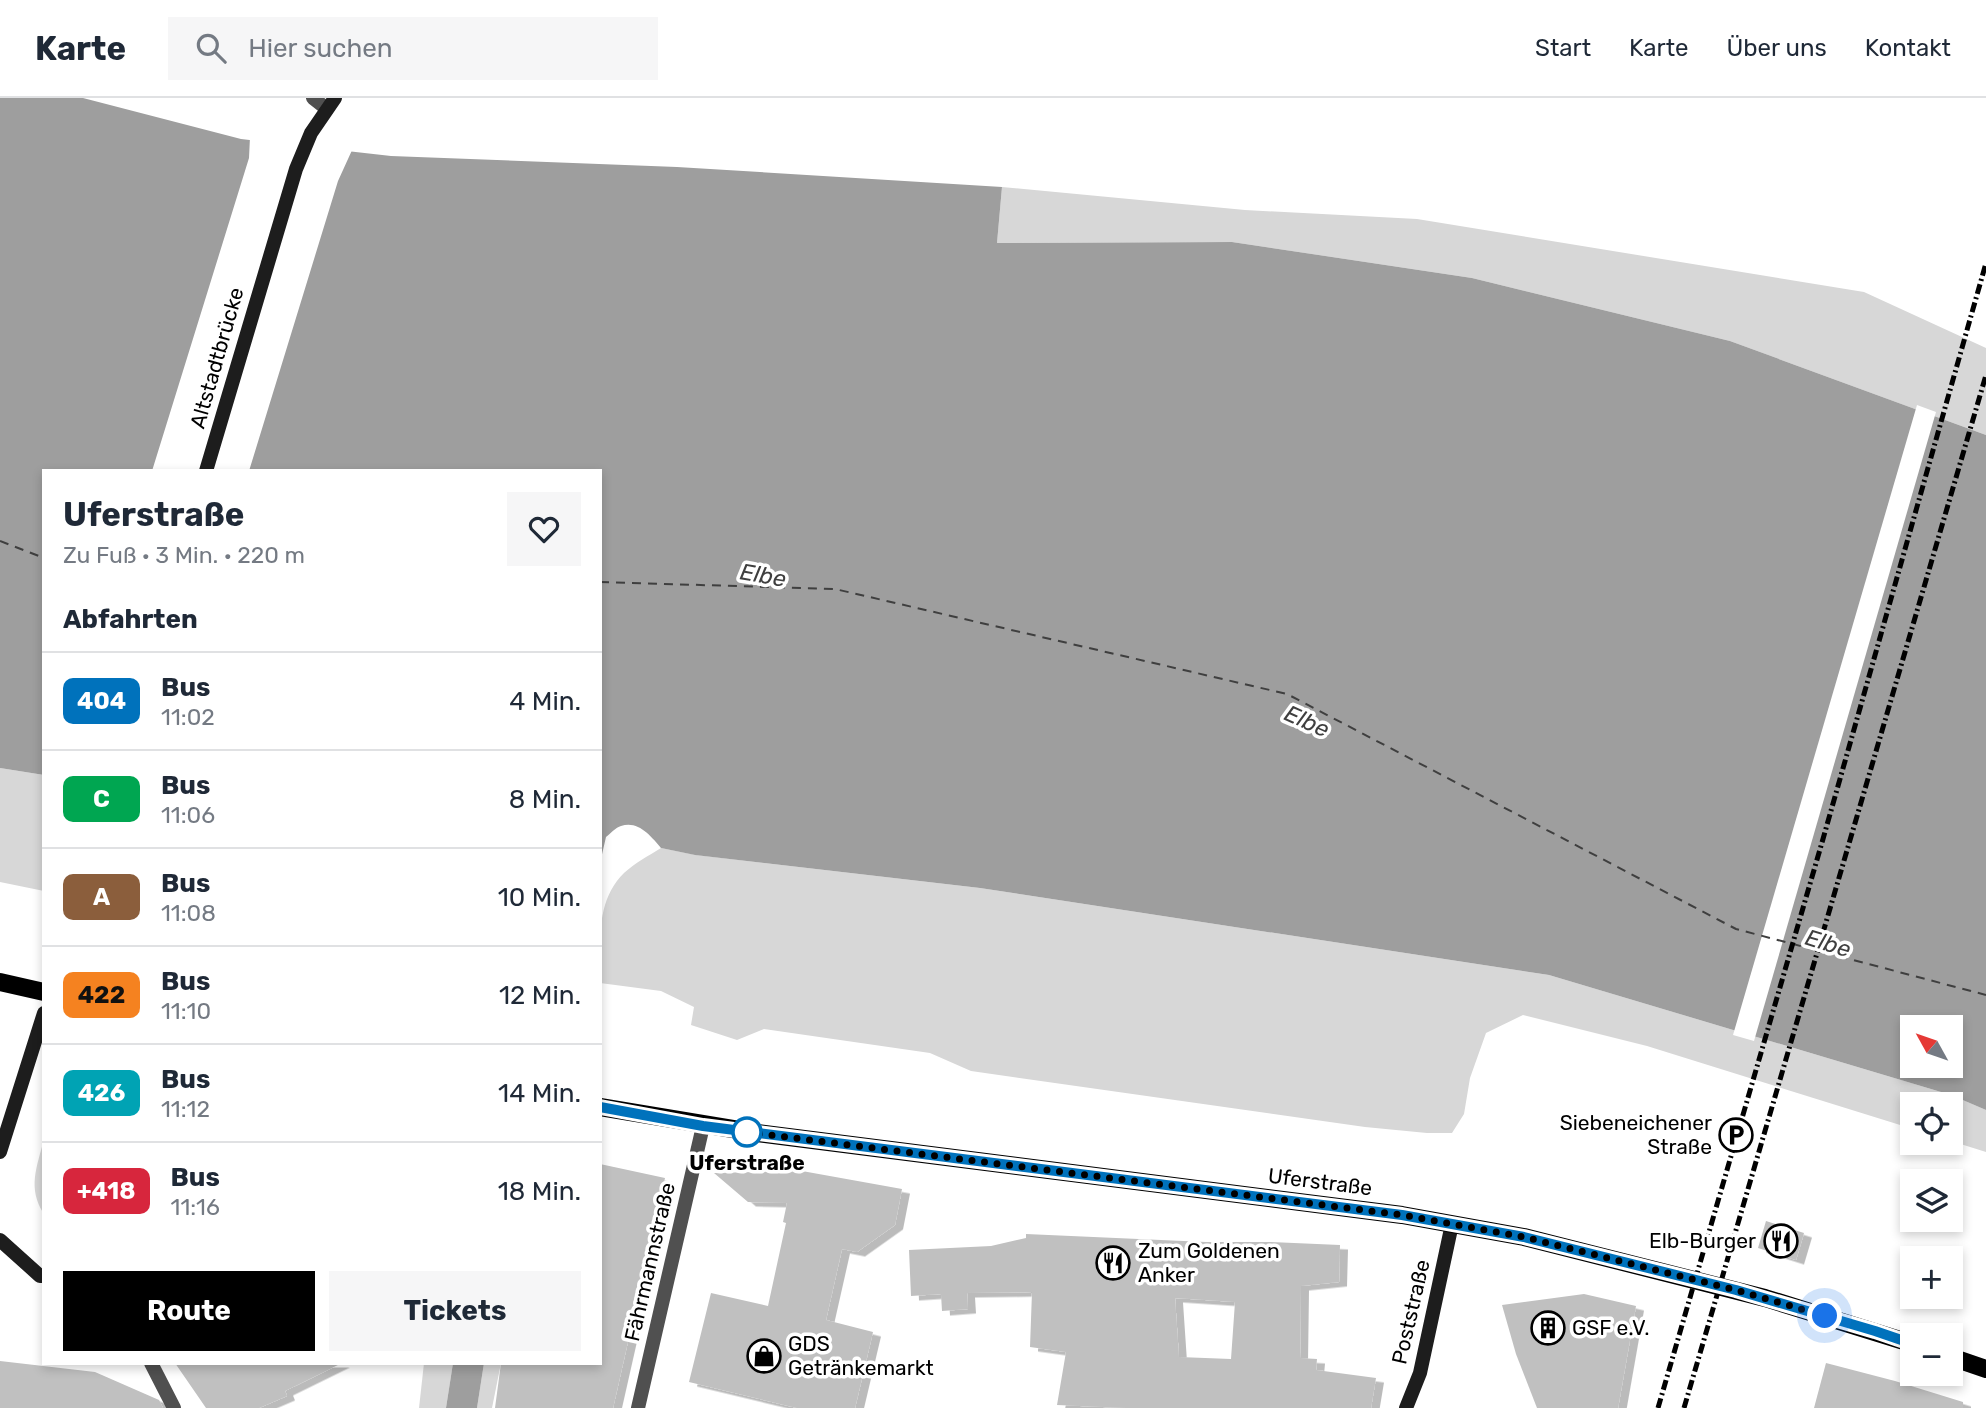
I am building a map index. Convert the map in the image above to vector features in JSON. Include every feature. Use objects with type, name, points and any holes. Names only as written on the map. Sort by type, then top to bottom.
[{"type":"main road","name":"Altstadtbrücke","points":[[207,469],[296,169],[312,134],[331,103]]},
{"type":"main road","points":[[0,982],[42,992]]},
{"type":"main road","points":[[0,1152],[42,1020]]},
{"type":"main road","name":"Uferstraße","points":[[602,1107],[703,1126],[1402,1215],[1452,1224]]},
{"type":"main road","points":[[1452,1224],[1524,1237],[1736,1290],[1900,1340]]},
{"type":"main road","name":"Poststraße","points":[[1406,1408],[1420,1373],[1452,1224]]},
{"type":"main road","points":[[0,1240],[42,1276]]},
{"type":"main road","points":[[1963,1361],[1986,1369]]},
{"type":"street","points":[[313,98],[331,103]]},
{"type":"street","name":"Fährmannstraße","points":[[638,1404],[703,1126]]},
{"type":"street","points":[[152,1365],[174,1408]]},
{"type":"shaded area","points":[[1002,187],[1245,210],[1417,219],[1864,292],[1986,348],[1986,435],[1730,341],[1472,278],[1232,242],[997,243]]},
{"type":"shaded area","points":[[0,768],[42,775],[42,891],[0,882]]},
{"type":"shaded area","points":[[661,848],[696,855],[980,888],[1549,975],[1941,1092],[1900,1092],[1900,1125],[1647,1046],[1523,1015],[1486,1033],[1470,1078],[1464,1114],[1452,1133],[1427,1133],[1365,1127],[971,1071],[930,1053],[764,1029],[737,1040],[691,1025],[694,1007],[661,991],[602,983],[602,920],[608,897],[624,873]]},
{"type":"shaded area","points":[[1963,1100],[1986,1110],[1986,1152],[1963,1145]]},
{"type":"shaded area","points":[[42,1146],[42,1210],[36,1195],[36,1168]]},
{"type":"shaded area","points":[[424,1365],[453,1365],[446,1408],[419,1408]]},
{"type":"shaded area","points":[[484,1365],[501,1365],[492,1408],[477,1408]]},
{"type":"water","name":"Elbe","points":[[0,98],[83,98],[241,139],[391,156],[677,167],[1002,187],[997,243],[1232,242],[1472,278],[1730,341],[1986,435],[1986,1110],[1963,1100],[1963,1092],[1941,1092],[1549,975],[980,888],[695,855],[661,848],[644,830],[633,825],[619,827],[606,837],[602,854],[602,469],[42,469],[42,775],[0,768]]},
{"type":"water","points":[[453,1365],[484,1365],[477,1408],[446,1408]]},
{"type":"pier","points":[[250,137],[353,148],[338,181],[250,469],[153,469],[249,158]]},
{"type":"pier","points":[[1917,405],[1936,412],[1754,1041],[1733,1035]]},
{"type":"building","points":[[602,1164],[665,1178],[613,1408],[495,1408],[501,1365],[602,1365]]},
{"type":"building","points":[[802,1171],[902,1189],[895,1225],[857,1252],[842,1249],[826,1320],[873,1332],[855,1408],[797,1408],[689,1382],[711,1293],[768,1306],[786,1223],[783,1222],[787,1203],[748,1202],[714,1173]]},
{"type":"building","points":[[1766,1221],[1804,1233],[1796,1260],[1758,1248]]},
{"type":"building","points":[[1026,1234],[1340,1245],[1339,1282],[1301,1286],[1300,1358],[1317,1359],[1316,1370],[1376,1378],[1371,1408],[1126,1408],[1057,1405],[1066,1352],[1030,1347],[1032,1292],[967,1293],[968,1309],[942,1311],[941,1294],[911,1296],[909,1250],[991,1246],[1026,1238]],"holes":[[[1175,1298],[1235,1302],[1231,1359],[1179,1357]]]},
{"type":"building","points":[[1584,1294],[1636,1306],[1618,1408],[1537,1408],[1516,1354],[1502,1305]]},
{"type":"building","points":[[0,1361],[95,1372],[159,1400],[163,1408],[0,1408]]},
{"type":"building","points":[[1826,1363],[1963,1402],[1963,1408],[1814,1408]]},
{"type":"building","points":[[176,1365],[338,1365],[285,1391],[287,1396],[259,1408],[206,1408]]},
{"type":"ferry route","points":[[0,541],[42,557]]},
{"type":"ferry route","points":[[602,582],[835,589],[1287,694],[1736,929],[1986,995]]},
{"type":"railway","points":[[1658,1408],[1986,263]]},
{"type":"railway","points":[[1684,1408],[1986,375]]},
{"type":"bus line","name":"404","points":[[602,1107],[703,1126],[1402,1215],[1524,1237],[1736,1290],[1900,1340]]},
{"type":"place","name":"Uferstraße","points":[[747,1132]]},
{"type":"place","name":"Siebeneichener Straße","points":[[1736,1135]]},
{"type":"place","name":"Elb-Burger","points":[[1781,1241]]},
{"type":"place","name":"Zum Goldenen Anker","points":[[1113,1263]]},
{"type":"place","name":"GSF e.V.","points":[[1548,1328]]},
{"type":"place","name":"GDS Getränkemarkt","points":[[764,1356]]},
{"type":"route","points":[[747,1132],[1402,1215],[1524,1237],[1736,1290],[1825,1316]]}]
